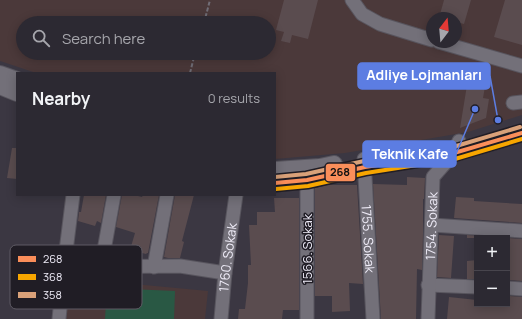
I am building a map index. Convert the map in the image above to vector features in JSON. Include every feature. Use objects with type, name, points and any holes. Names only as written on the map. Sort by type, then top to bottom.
[{"type":"street","points":[[352,0],[362,14],[380,24],[426,38]]},
{"type":"street","points":[[460,48],[522,66]]},
{"type":"street","points":[[1,86],[16,80]]},
{"type":"street","points":[[1,86],[16,93]]},
{"type":"street","points":[[456,147],[471,139],[522,126]]},
{"type":"street","points":[[276,170],[365,163],[456,147],[522,133]]},
{"type":"street","name":"1754. Sokak","points":[[428,319],[433,177],[456,147]]},
{"type":"street","points":[[276,184],[308,180],[365,163]]},
{"type":"street","name":"1755. Sokak","points":[[365,163],[373,319]]},
{"type":"street","name":"1566. Sokak","points":[[308,180],[308,319]]},
{"type":"street","points":[[67,245],[73,196]]},
{"type":"street","points":[[105,245],[114,196]]},
{"type":"street","points":[[154,267],[167,196]]},
{"type":"street","name":"1760. Sokak","points":[[222,319],[224,273],[236,196]]},
{"type":"street","points":[[432,225],[522,231]]},
{"type":"street","points":[[142,267],[180,266],[224,273]]},
{"type":"street","points":[[428,285],[474,287]]},
{"type":"street","points":[[510,288],[522,289]]},
{"type":"street","points":[[58,319],[59,309]]},
{"type":"path","points":[[206,16],[210,0]]},
{"type":"path","points":[[190,72],[193,60]]},
{"type":"shaded area","points":[[0,0],[522,0],[522,115],[468,132],[345,153],[276,159],[276,72],[33,72],[0,61]]},
{"type":"shaded area","points":[[142,285],[208,291],[205,319],[66,319],[67,309],[142,309]]},
{"type":"green space","points":[[142,290],[175,291],[174,319],[105,319],[106,309],[142,309]]},
{"type":"building","points":[[284,0],[318,0],[308,39],[292,35],[290,43],[281,41],[284,32],[276,30]]},
{"type":"building","points":[[444,0],[471,0],[464,24],[462,24],[462,12],[441,12]]},
{"type":"building","points":[[505,0],[522,0],[522,45],[494,37]]},
{"type":"building","points":[[468,79],[486,81],[483,98],[489,99],[486,118],[460,128]]},
{"type":"building","points":[[12,148],[16,148],[16,179],[7,178]]},
{"type":"building","points":[[407,177],[425,178],[423,199],[422,270],[417,269],[416,319],[381,319],[373,184],[407,185]]},
{"type":"building","points":[[327,185],[357,185],[363,284],[349,283],[350,311],[332,312],[332,296],[315,296],[315,188]]},
{"type":"building","points":[[84,196],[106,196],[101,223],[97,221],[95,226],[78,221],[79,212],[81,212]]},
{"type":"building","points":[[122,196],[159,196],[148,253],[142,253],[142,245],[131,245],[135,233],[116,227]]},
{"type":"building","points":[[175,196],[194,196],[182,241],[184,242],[180,258],[164,257]]},
{"type":"building","points":[[456,197],[474,198],[474,201],[522,204],[522,223],[454,218]]},
{"type":"building","points":[[274,198],[299,198],[299,310],[283,310],[282,319],[238,319],[239,309],[245,309],[248,283],[248,265],[251,265],[249,225],[257,225],[257,212],[275,212]]},
{"type":"building","points":[[439,235],[454,236],[451,278],[437,277]]},
{"type":"building","points":[[467,235],[474,236],[474,238],[467,238]]},
{"type":"building","points":[[510,238],[522,239],[522,281],[510,280]]},
{"type":"building","points":[[474,260],[474,279],[467,279],[467,261]]},
{"type":"building","points":[[510,296],[522,297],[522,319],[447,319],[449,297],[474,300],[474,307],[510,307]]},
{"type":"transit line","name":"358","points":[[276,177],[306,174],[364,161],[453,147],[520,127]]},
{"type":"transit line","name":"268","points":[[276,183],[307,180],[365,167],[454,153],[522,133]]},
{"type":"transit line","name":"368","points":[[276,189],[308,186],[366,173],[455,159],[522,139]]},
{"type":"place","name":"Teknik Kafe","points":[[475,109]]},
{"type":"place","name":"Adliye Lojmanları","points":[[498,120]]}]
